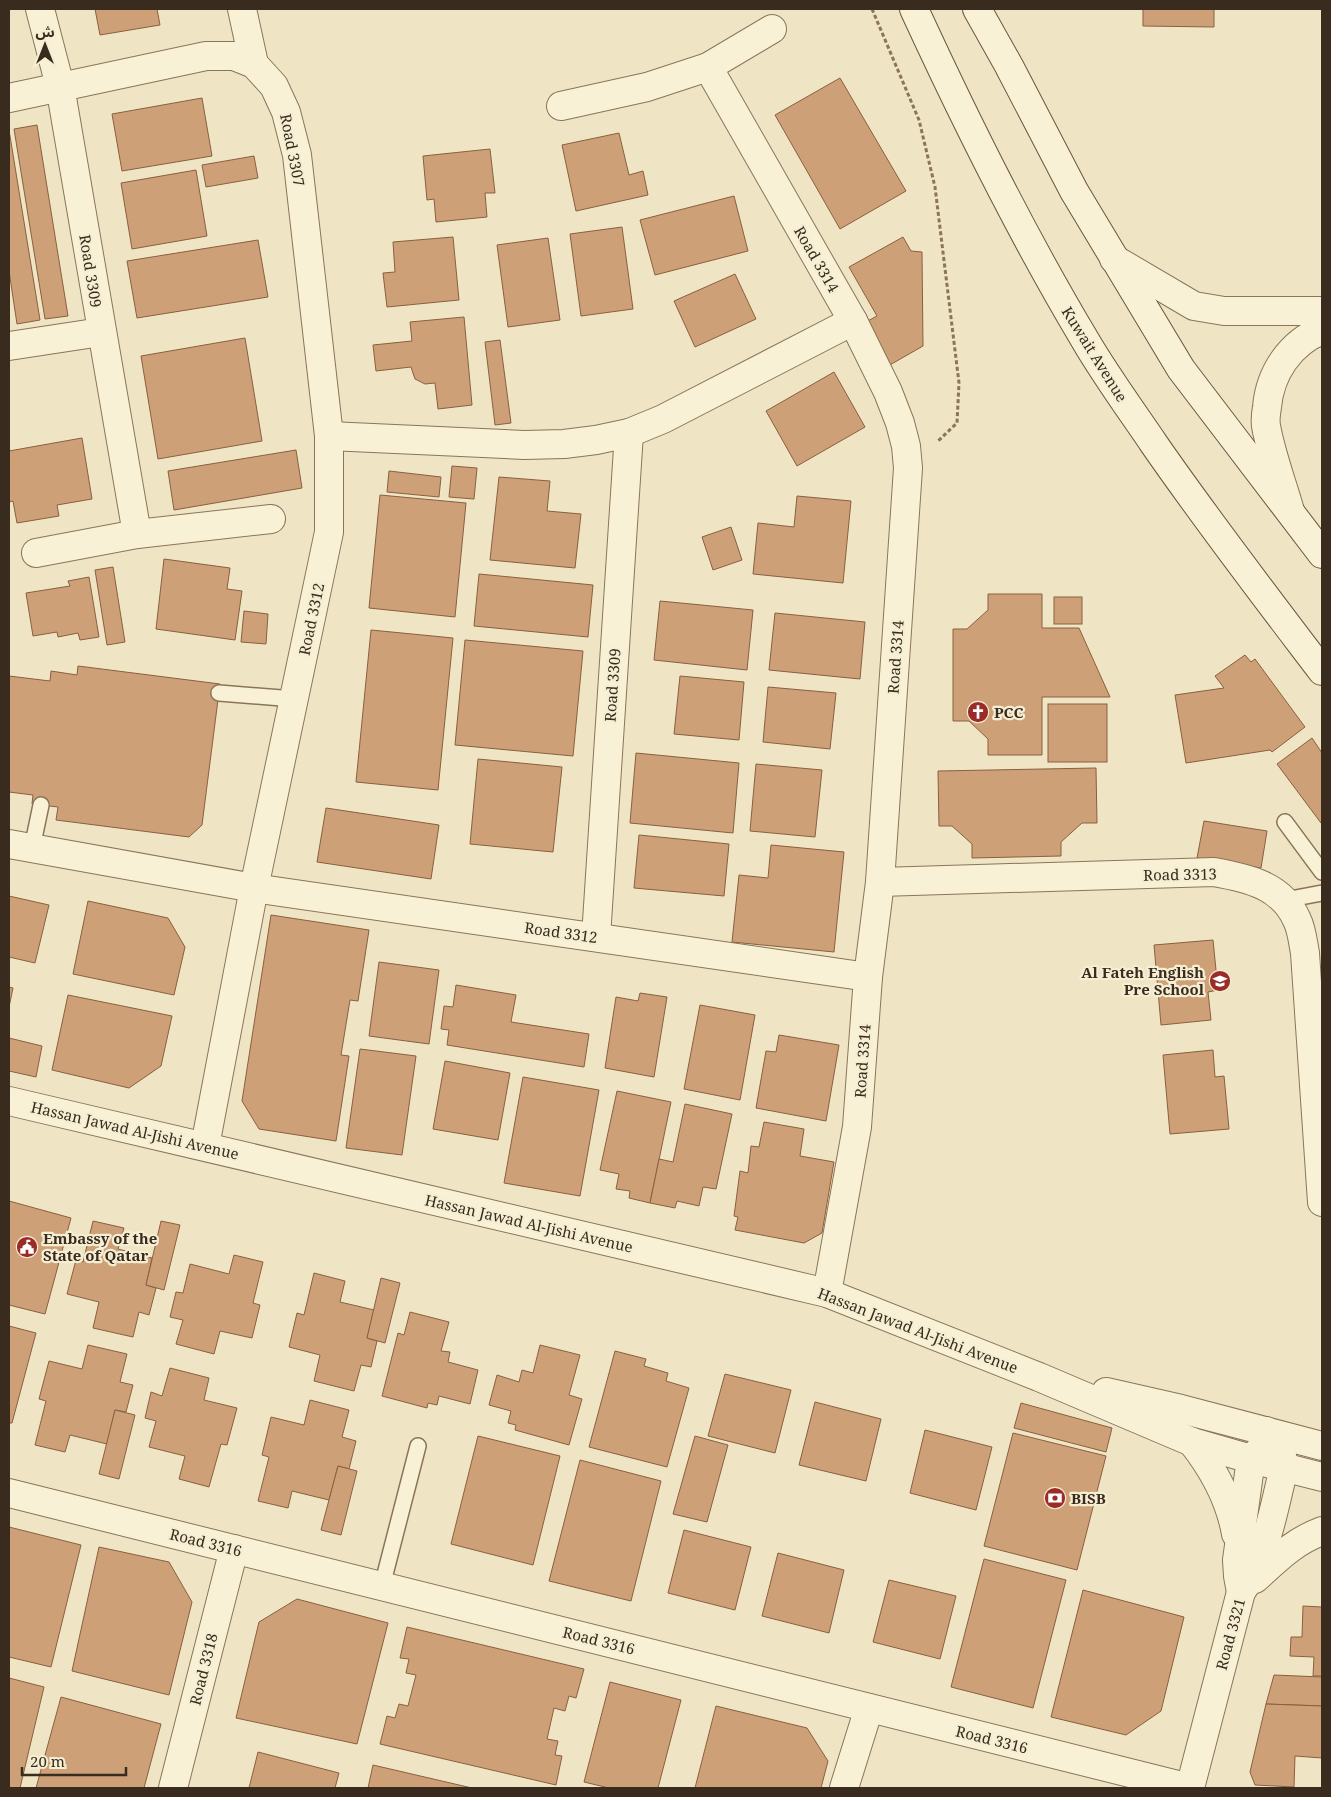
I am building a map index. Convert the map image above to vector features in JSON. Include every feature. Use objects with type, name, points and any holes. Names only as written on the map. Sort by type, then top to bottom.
[{"type":"street","name":"Road 3309","points":[[40,9],[60,86],[137,534]]},
{"type":"street","points":[[242,9],[254,64]]},
{"type":"street","name":"Kuwait Avenue","points":[[914,9],[988,166],[1085,341],[1170,467],[1246,572],[1322,671]]},
{"type":"street","points":[[977,9],[1074,191],[1181,369],[1322,554]]},
{"type":"street","points":[[561,106],[647,87],[708,67],[772,29]]},
{"type":"street","name":"Road 3307","points":[[9,98],[206,56],[234,56],[254,64],[274,86],[286,112],[297,155],[329,436]]},
{"type":"street","name":"Road 3314","points":[[708,67],[721,93],[853,321],[888,392],[900,423],[906,446],[908,468],[880,882],[868,977],[857,1128],[827,1293]]},
{"type":"street","points":[[1114,259],[1194,306],[1224,311],[1322,311]]},
{"type":"street","points":[[329,436],[524,445],[564,444],[629,433],[664,419],[853,321]]},
{"type":"street","points":[[1290,512],[1265,424],[1267,399],[1278,367],[1292,350],[1312,334],[1322,330]]},
{"type":"street","points":[[9,346],[101,332]]},
{"type":"street","name":"Road 3309","points":[[596,937],[629,433]]},
{"type":"street","name":"Road 3312","points":[[205,1146],[254,888],[329,532],[329,436]]},
{"type":"street","points":[[36,553],[137,534],[271,519]]},
{"type":"street","name":"Road 3312","points":[[21,846],[254,888],[868,977]]},
{"type":"street","name":"Road 3313","points":[[880,882],[1214,872],[1266,885],[1285,900],[1297,919],[1306,954],[1322,1202]]},
{"type":"street","name":"Hassan Jawad Al-Jishi Avenue","points":[[9,1101],[827,1293],[1039,1377],[1192,1442],[1322,1477]]},
{"type":"street","name":"Hassan Jawad Al-Jishi Avenue","points":[[1039,1377],[1181,1409],[1276,1436],[1322,1446]]},
{"type":"street","points":[[1241,1592],[1238,1576],[1238,1548],[1251,1459],[1276,1436],[1284,1468]]},
{"type":"street","points":[[1192,1442],[1206,1460],[1228,1502],[1238,1548]]},
{"type":"street","name":"Road 3321","points":[[1190,1788],[1241,1592],[1263,1553],[1284,1468]]},
{"type":"street","name":"Road 3316","points":[[9,1493],[1190,1788]]},
{"type":"street","points":[[1241,1592],[1282,1554],[1304,1538],[1322,1531]]},
{"type":"street","name":"Road 3318","points":[[173,1788],[234,1549]]},
{"type":"street","points":[[844,1788],[869,1708]]},
{"type":"lane","points":[[219,693],[294,698]]},
{"type":"lane","points":[[21,846],[41,806]]},
{"type":"lane","points":[[1285,822],[1322,872]]},
{"type":"lane","points":[[1285,900],[1322,893]]},
{"type":"lane","points":[[382,1586],[418,1446]]},
{"type":"path","points":[[872,9],[919,120],[935,188],[959,383],[957,423],[908,468]]},
{"type":"building","points":[[95,9],[157,9],[160,25],[100,35]]},
{"type":"building","points":[[1143,9],[1214,9],[1214,27],[1143,26]]},
{"type":"building","points":[[840,78],[906,191],[840,229],[775,115]]},
{"type":"building","points":[[202,98],[212,156],[122,171],[112,114]]},
{"type":"building","points":[[37,125],[68,316],[45,319],[14,129]]},
{"type":"building","points":[[9,130],[40,320],[17,324],[9,271]]},
{"type":"building","points":[[619,133],[629,175],[643,171],[648,195],[576,211],[562,145]]},
{"type":"building","points":[[490,149],[495,193],[485,193],[487,217],[436,222],[434,199],[427,200],[423,156]]},
{"type":"building","points":[[254,156],[258,178],[206,187],[202,165]]},
{"type":"building","points":[[196,170],[207,236],[132,249],[121,183]]},
{"type":"building","points":[[734,196],[748,251],[655,275],[640,220]]},
{"type":"building","points":[[622,227],[633,309],[581,316],[570,234]]},
{"type":"building","points":[[453,237],[459,300],[387,307],[383,273],[395,272],[393,242]]},
{"type":"building","points":[[903,237],[911,251],[922,252],[923,346],[888,366],[864,323],[877,316],[849,267]]},
{"type":"building","points":[[548,238],[560,320],[508,327],[497,245]]},
{"type":"building","points":[[258,240],[268,297],[137,318],[127,261]]},
{"type":"building","points":[[735,274],[756,319],[695,347],[674,301]]},
{"type":"building","points":[[464,317],[472,405],[438,409],[435,383],[425,384],[415,379],[411,367],[376,371],[373,345],[412,341],[410,322]]},
{"type":"building","points":[[245,338],[262,441],[158,459],[141,356]]},
{"type":"building","points":[[500,340],[511,423],[495,425],[485,342]]},
{"type":"building","points":[[834,372],[865,427],[797,466],[766,411]]},
{"type":"building","points":[[82,438],[92,499],[57,505],[59,516],[17,523],[13,501],[9,502],[9,451]]},
{"type":"building","points":[[296,450],[302,488],[174,510],[168,471]]},
{"type":"building","points":[[452,466],[477,468],[474,499],[449,497]]},
{"type":"building","points":[[389,471],[441,477],[439,497],[387,492]]},
{"type":"building","points":[[499,477],[550,481],[547,511],[581,514],[575,568],[490,560]]},
{"type":"building","points":[[380,495],[466,503],[455,617],[369,608]]},
{"type":"building","points":[[797,496],[851,501],[843,583],[753,574],[758,523],[794,527]]},
{"type":"building","points":[[731,527],[742,560],[713,570],[702,537]]},
{"type":"building","points":[[164,559],[230,568],[227,589],[242,591],[235,640],[156,629]]},
{"type":"building","points":[[113,567],[125,642],[107,645],[95,570]]},
{"type":"building","points":[[479,574],[593,585],[588,637],[474,626]]},
{"type":"building","points":[[89,577],[99,637],[80,640],[78,633],[58,637],[57,632],[33,636],[26,593],[70,586],[68,581]]},
{"type":"building","points":[[988,594],[1042,594],[1042,628],[1079,628],[1110,697],[1042,697],[1042,755],[988,755],[988,739],[969,721],[953,721],[953,629],[967,629],[988,610]]},
{"type":"building","points":[[1054,597],[1082,597],[1082,624],[1054,624]]},
{"type":"building","points":[[660,601],[753,610],[747,670],[654,660]]},
{"type":"building","points":[[244,611],[268,614],[266,644],[241,642]]},
{"type":"building","points":[[775,613],[865,622],[860,679],[769,670]]},
{"type":"building","points":[[371,630],[453,638],[438,790],[356,782]]},
{"type":"building","points":[[465,640],[583,651],[573,756],[455,745]]},
{"type":"building","points":[[1245,655],[1251,662],[1255,659],[1305,727],[1272,752],[1270,750],[1186,763],[1175,695],[1224,688],[1215,676]]},
{"type":"building","points":[[78,666],[220,684],[202,825],[189,837],[56,820],[58,807],[32,804],[33,795],[9,792],[9,676],[50,681],[51,671],[77,675]]},
{"type":"building","points":[[680,676],[744,682],[739,740],[674,734]]},
{"type":"building","points":[[768,687],[836,693],[830,749],[763,742]]},
{"type":"building","points":[[1048,704],[1107,704],[1107,762],[1048,762]]},
{"type":"building","points":[[1312,738],[1322,753],[1321,823],[1277,764]]},
{"type":"building","points":[[636,753],[739,763],[733,833],[630,823]]},
{"type":"building","points":[[478,759],[562,767],[553,852],[470,844]]},
{"type":"building","points":[[756,764],[822,770],[815,837],[750,831]]},
{"type":"building","points":[[1096,768],[1097,823],[1082,823],[1061,842],[1061,856],[972,858],[972,844],[952,826],[939,826],[938,771]]},
{"type":"building","points":[[326,808],[439,825],[431,879],[317,862]]},
{"type":"building","points":[[1204,821],[1267,831],[1261,868],[1197,858]]},
{"type":"building","points":[[639,835],[729,844],[724,896],[634,888]]},
{"type":"building","points":[[771,845],[844,852],[834,952],[732,942],[739,875],[768,878]]},
{"type":"building","points":[[9,896],[49,905],[35,963],[9,957]]},
{"type":"building","points":[[88,901],[168,918],[185,947],[174,995],[73,974]]},
{"type":"building","points":[[271,915],[369,930],[358,1001],[350,1000],[341,1055],[349,1056],[336,1141],[259,1129],[242,1101]]},
{"type":"building","points":[[1213,940],[1218,990],[1208,992],[1211,1020],[1161,1025],[1154,945]]},
{"type":"building","points":[[379,962],[439,970],[429,1044],[369,1036]]},
{"type":"building","points":[[456,985],[516,995],[511,1022],[589,1034],[584,1067],[447,1045],[449,1030],[441,1029],[444,1006],[453,1007]]},
{"type":"building","points":[[9,987],[13,988],[9,1007]]},
{"type":"building","points":[[640,993],[667,997],[654,1077],[605,1068],[616,997],[638,1001]]},
{"type":"building","points":[[68,995],[172,1016],[161,1066],[129,1088],[52,1070]]},
{"type":"building","points":[[700,1005],[755,1015],[740,1100],[684,1089]]},
{"type":"building","points":[[779,1035],[839,1045],[826,1121],[756,1108],[766,1051],[776,1052]]},
{"type":"building","points":[[9,1038],[42,1046],[36,1077],[9,1071]]},
{"type":"building","points":[[360,1049],[416,1056],[402,1155],[346,1148]]},
{"type":"building","points":[[1213,1050],[1215,1077],[1224,1076],[1229,1129],[1170,1134],[1163,1055]]},
{"type":"building","points":[[445,1061],[510,1073],[498,1140],[433,1129]]},
{"type":"building","points":[[523,1077],[599,1090],[580,1196],[504,1183]]},
{"type":"building","points":[[617,1091],[671,1102],[650,1203],[629,1198],[630,1191],[616,1189],[619,1174],[600,1170]]},
{"type":"building","points":[[685,1104],[732,1114],[716,1189],[703,1187],[699,1206],[677,1201],[675,1208],[650,1203],[659,1159],[673,1162]]},
{"type":"building","points":[[764,1122],[804,1129],[800,1156],[834,1162],[822,1233],[804,1243],[735,1230],[738,1217],[734,1216],[740,1171],[748,1173],[751,1146],[759,1147]]},
{"type":"building","points":[[9,1201],[71,1218],[45,1314],[9,1305]]},
{"type":"building","points":[[93,1221],[124,1228],[118,1249],[152,1258],[146,1285],[156,1288],[149,1315],[139,1312],[133,1337],[93,1328],[99,1302],[67,1294],[76,1260],[83,1262]]},
{"type":"building","points":[[161,1221],[180,1225],[164,1290],[146,1285]]},
{"type":"building","points":[[234,1255],[263,1262],[253,1303],[260,1305],[252,1338],[220,1331],[214,1354],[176,1344],[183,1320],[170,1317],[176,1292],[183,1293],[190,1264],[229,1274]]},
{"type":"building","points":[[314,1273],[345,1281],[340,1302],[374,1310],[367,1338],[377,1341],[371,1367],[361,1365],[354,1391],[314,1381],[320,1355],[289,1347],[297,1313],[304,1315]]},
{"type":"building","points":[[381,1278],[400,1283],[385,1343],[367,1338]]},
{"type":"building","points":[[410,1312],[449,1322],[441,1351],[450,1352],[448,1362],[478,1370],[470,1404],[439,1396],[437,1405],[428,1403],[427,1408],[382,1396],[398,1333],[404,1335]]},
{"type":"building","points":[[9,1326],[36,1333],[12,1423],[9,1423]]},
{"type":"building","points":[[88,1345],[127,1354],[120,1382],[133,1385],[126,1412],[115,1410],[107,1444],[70,1435],[65,1452],[35,1445],[46,1401],[39,1399],[49,1361],[82,1369]]},
{"type":"building","points":[[540,1345],[580,1355],[569,1395],[582,1399],[569,1445],[515,1430],[516,1425],[508,1423],[511,1411],[489,1405],[497,1375],[519,1382],[522,1370],[533,1373]]},
{"type":"building","points":[[615,1351],[646,1359],[644,1366],[668,1373],[666,1381],[689,1388],[667,1467],[589,1447]]},
{"type":"building","points":[[170,1368],[209,1378],[204,1400],[237,1408],[227,1445],[221,1444],[209,1487],[179,1479],[185,1456],[149,1447],[156,1421],[145,1418],[151,1392],[162,1396]]},
{"type":"building","points":[[725,1374],[791,1390],[775,1453],[708,1436]]},
{"type":"building","points":[[310,1400],[349,1410],[342,1437],[356,1441],[349,1469],[338,1466],[329,1500],[292,1491],[288,1508],[258,1501],[269,1457],[262,1455],[271,1417],[304,1425]]},
{"type":"building","points":[[815,1402],[881,1419],[866,1481],[799,1465]]},
{"type":"building","points":[[1021,1403],[1112,1428],[1106,1452],[1014,1428]]},
{"type":"building","points":[[115,1410],[135,1415],[119,1479],[99,1474]]},
{"type":"building","points":[[925,1430],[992,1447],[976,1510],[910,1493]]},
{"type":"building","points":[[1013,1433],[1106,1456],[1077,1570],[984,1546]]},
{"type":"building","points":[[478,1436],[560,1456],[533,1565],[451,1544]]},
{"type":"building","points":[[695,1436],[728,1445],[707,1522],[673,1514]]},
{"type":"building","points":[[580,1460],[661,1481],[631,1601],[549,1581]]},
{"type":"building","points":[[338,1466],[357,1471],[341,1535],[321,1530]]},
{"type":"building","points":[[9,1527],[81,1545],[51,1667],[9,1657]]},
{"type":"building","points":[[684,1530],[751,1547],[735,1610],[668,1593]]},
{"type":"building","points":[[99,1547],[169,1562],[192,1602],[169,1695],[72,1671]]},
{"type":"building","points":[[778,1553],[844,1570],[829,1633],[762,1616]]},
{"type":"building","points":[[984,1559],[1066,1580],[1033,1708],[951,1687]]},
{"type":"building","points":[[889,1580],[956,1596],[940,1659],[873,1642]]},
{"type":"building","points":[[1083,1590],[1184,1617],[1161,1711],[1126,1735],[1051,1717]]},
{"type":"building","points":[[297,1599],[388,1623],[357,1744],[236,1718],[259,1622]]},
{"type":"building","points":[[1303,1606],[1322,1607],[1322,1676],[1313,1676],[1314,1657],[1290,1656],[1291,1637],[1302,1637]]},
{"type":"building","points":[[407,1627],[584,1669],[576,1698],[569,1696],[565,1711],[554,1708],[547,1739],[558,1741],[555,1755],[562,1756],[556,1785],[380,1744],[387,1716],[395,1718],[399,1704],[408,1706],[416,1675],[406,1673],[409,1659],[400,1658]]},
{"type":"building","points":[[1274,1675],[1322,1677],[1322,1706],[1266,1704]]},
{"type":"building","points":[[9,1678],[44,1687],[20,1788],[9,1788]]},
{"type":"building","points":[[610,1682],[681,1700],[658,1788],[609,1788],[584,1782]]},
{"type":"building","points":[[61,1697],[161,1724],[144,1788],[36,1788]]},
{"type":"building","points":[[1266,1704],[1322,1706],[1322,1758],[1295,1756],[1294,1787],[1255,1785],[1250,1772]]},
{"type":"building","points":[[716,1706],[807,1728],[828,1761],[821,1788],[695,1788]]},
{"type":"building","points":[[258,1752],[339,1773],[335,1788],[249,1788]]},
{"type":"building","points":[[373,1765],[472,1788],[368,1788]]},
{"type":"place","name":"PCC","points":[[978,712]]},
{"type":"place","name":"Al Fateh English Pre School","points":[[1220,981]]},
{"type":"place","name":"Embassy of the State of Qatar","points":[[27,1247]]},
{"type":"place","name":"BISB","points":[[1055,1498]]}]
